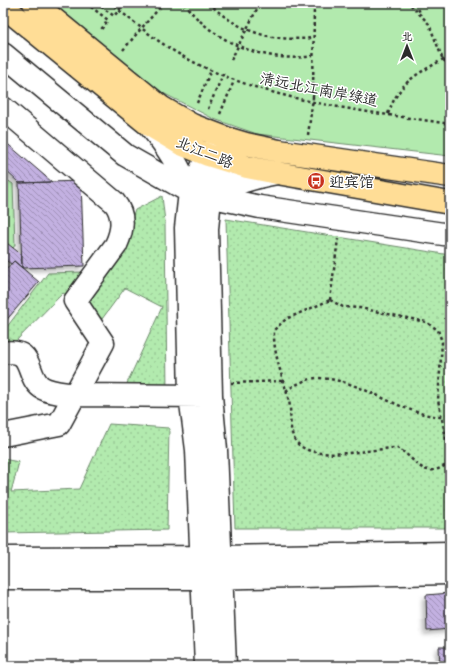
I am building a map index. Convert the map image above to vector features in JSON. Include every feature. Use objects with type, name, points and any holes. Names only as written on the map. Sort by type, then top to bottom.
[{"type":"main road","name":"北江二路","points":[[34,3],[161,107],[192,124],[226,138],[279,151],[450,176]]},
{"type":"main road","name":"北江二路","points":[[3,6],[149,125],[181,144],[216,158],[277,174],[450,203]]},
{"type":"street","points":[[3,54],[125,155],[200,195],[260,207],[450,235]]},
{"type":"street","points":[[3,108],[114,202],[121,213],[122,229],[116,245],[75,301],[103,344],[59,424],[3,435]]},
{"type":"street","points":[[149,125],[169,150],[200,195],[207,229],[211,389],[216,450],[212,567],[206,666]]},
{"type":"street","points":[[225,666],[190,395],[186,228],[226,138]]},
{"type":"street","points":[[200,195],[249,179],[277,174]]},
{"type":"street","points":[[3,353],[16,353],[25,358],[30,365],[37,382],[47,390],[75,395],[190,395],[211,389]]},
{"type":"street","points":[[3,578],[450,553]]},
{"type":"street","points":[[3,558],[212,567],[450,573]]},
{"type":"path","points":[[86,3],[108,20],[100,31]]},
{"type":"path","points":[[96,3],[114,16],[125,3]]},
{"type":"path","name":"清远北江南岸绿道","points":[[110,3],[147,33],[177,52],[234,81],[284,96],[450,124]]},
{"type":"path","points":[[123,50],[164,3]]},
{"type":"path","points":[[184,3],[206,25],[238,46],[272,56],[289,58],[313,56]]},
{"type":"path","points":[[208,3],[220,14],[245,30],[283,39],[313,38]]},
{"type":"path","points":[[231,60],[260,3]]},
{"type":"path","points":[[308,135],[313,98],[314,3]]},
{"type":"path","points":[[405,3],[410,4],[428,24],[443,60],[450,64]]},
{"type":"path","points":[[418,3],[420,15]]},
{"type":"path","points":[[388,114],[394,98],[403,86],[418,74],[450,55]]},
{"type":"path","points":[[197,104],[211,70]]},
{"type":"path","points":[[208,109],[224,72]]},
{"type":"path","points":[[220,114],[234,81]]},
{"type":"path","points":[[330,300],[338,238]]},
{"type":"path","points":[[446,464],[449,452],[438,400],[438,384],[442,358],[442,342],[438,330],[426,322],[360,308],[343,306],[330,300],[286,318],[274,330],[274,344],[282,381],[290,406],[291,432],[295,440],[302,448],[316,453],[397,448],[406,453],[416,465],[424,470],[438,470],[446,464],[450,464]]},
{"type":"path","points":[[286,391],[295,385],[316,378],[341,382],[363,389],[410,409],[431,416],[442,417]]},
{"type":"path","points":[[211,389],[253,383],[282,381]]},
{"type":"green space","points":[[53,3],[450,3],[450,156],[257,134],[214,119],[161,92]]},
{"type":"green space","points":[[3,177],[13,184],[15,245],[3,266]]},
{"type":"green space","points":[[162,196],[165,222],[167,392],[123,392],[162,307],[125,288],[102,319],[63,293],[11,346],[3,339],[3,332],[48,273],[83,272],[109,266],[135,210]]},
{"type":"green space","points":[[226,219],[450,255],[450,528],[235,528]]},
{"type":"green space","points":[[109,424],[169,428],[167,530],[3,533],[3,459],[19,462],[11,492],[79,489]]},
{"type":"building","points":[[3,140],[52,182],[19,183],[3,168]]},
{"type":"building","points":[[81,181],[84,266],[22,268],[19,183]]},
{"type":"building","points":[[3,240],[22,255],[22,268],[14,261],[11,264],[3,258]]},
{"type":"building","points":[[14,261],[39,282],[3,324],[3,273]]},
{"type":"building","points":[[450,593],[450,629],[427,631],[426,595]]},
{"type":"building","points":[[439,647],[450,647],[450,666],[440,666]]},
{"type":"place","name":"迎宾馆","points":[[316,181]]}]
